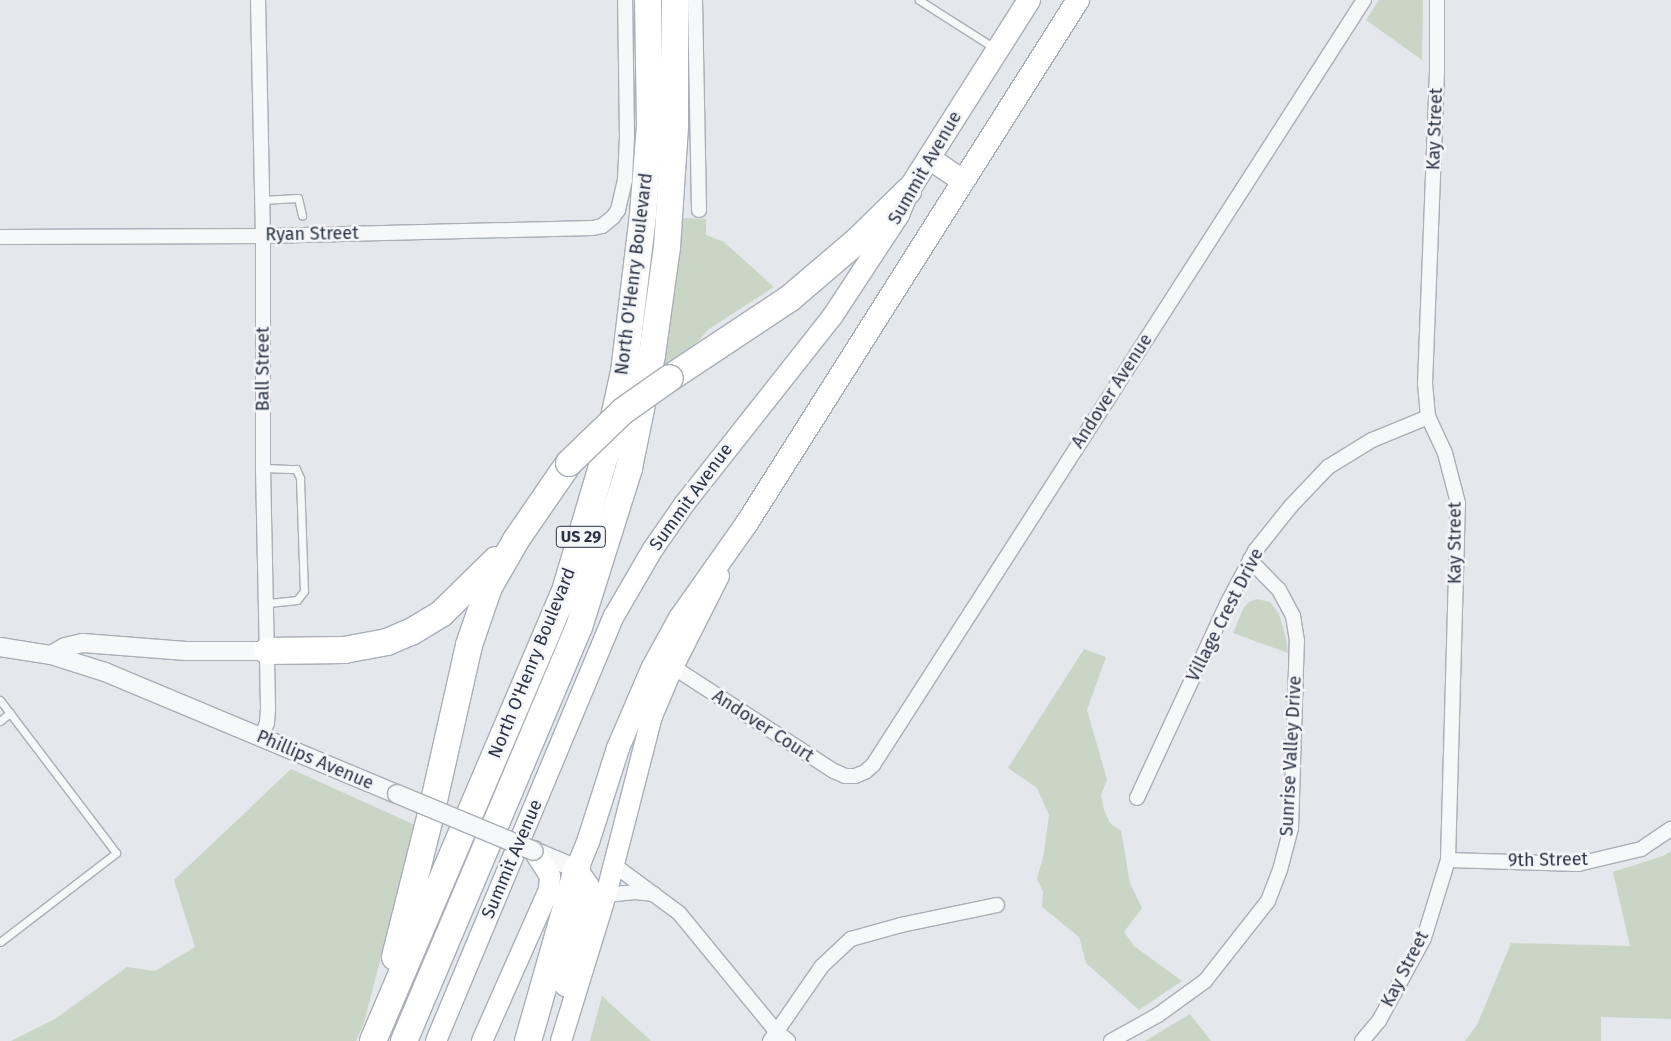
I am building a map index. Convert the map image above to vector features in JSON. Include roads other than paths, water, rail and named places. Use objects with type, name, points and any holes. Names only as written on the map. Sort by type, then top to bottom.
[{"type":"highway","name":"North O'Henry Boulevard","points":[[373,1040],[565,591],[606,449],[624,372],[643,214],[650,126],[648,0]]},
{"type":"highway","name":"North O'Henry Boulevard","points":[[404,1041],[579,627],[599,571],[629,468],[652,355],[667,247],[675,125],[674,0]]},
{"type":"highway","points":[[373,1040],[431,814],[469,645],[489,586],[516,540],[569,463],[623,411],[789,299],[856,242],[908,191]]},
{"type":"highway","points":[[267,651],[364,648],[387,642],[412,632],[441,614],[516,540]]},
{"type":"highway","points":[[528,1041],[577,869]]},
{"type":"main road","name":"Summit Avenue","points":[[436,1041],[614,616],[684,503],[832,317],[899,215],[908,191],[996,49],[1029,0]]},
{"type":"main road","name":"Summit Avenue","points":[[577,869],[618,748],[652,669],[680,618],[747,523],[1078,0]]},
{"type":"main road","points":[[929,158],[963,181]]},
{"type":"main road","name":"Summit Avenue","points":[[561,1041],[606,896],[652,716],[673,668],[747,523]]},
{"type":"main road","points":[[482,1041],[549,890],[550,876],[534,851]]},
{"type":"main road","points":[[550,1041],[589,892],[589,886],[577,869]]},
{"type":"street","name":"Ball Street","points":[[258,0],[262,200],[263,468],[268,709],[267,723],[261,737]]},
{"type":"street","name":"Ryan Street","points":[[0,237],[262,236],[593,228],[602,226],[618,210],[625,179],[627,136],[625,0]]},
{"type":"street","points":[[695,0],[699,210]]},
{"type":"street","name":"Andover Avenue","points":[[855,776],[865,772],[873,765],[1364,0]]},
{"type":"street","name":"Kay Street","points":[[1362,1041],[1379,1021],[1424,938],[1448,860],[1458,503],[1446,453],[1428,417],[1425,384],[1437,72],[1437,0]]},
{"type":"street","name":"Village Crest Drive","points":[[1137,798],[1227,604],[1250,560],[1291,506],[1328,467],[1372,440],[1428,417]]},
{"type":"street","name":"Sunrise Valley Drive","points":[[1111,1041],[1158,1015],[1205,981],[1268,901],[1280,870],[1291,828],[1297,641],[1293,616],[1279,590],[1250,560]]},
{"type":"street","points":[[51,655],[65,647],[83,644],[186,651],[267,651]]},
{"type":"street","name":"Phillips Avenue","points":[[0,647],[51,655],[105,672],[577,869]]},
{"type":"street","name":"Andover Court","points":[[673,668],[834,772],[855,776]]},
{"type":"street","name":"9th Street","points":[[1448,860],[1578,864],[1641,849],[1671,829]]},
{"type":"street","points":[[614,865],[679,913],[772,1036],[788,1041]]},
{"type":"street","points":[[606,896],[635,892],[657,895]]},
{"type":"street","points":[[772,1036],[822,966],[851,939],[901,925],[997,905]]},
{"type":"lane","points":[[919,0],[996,49]]},
{"type":"lane","points":[[262,200],[298,198],[302,216]]},
{"type":"lane","points":[[263,468],[296,469],[300,478],[304,576],[304,591],[297,600],[266,603]]},
{"type":"lane","points":[[0,700],[116,853],[0,942]]},
{"type":"lane","points":[[0,721],[10,713]]}]
